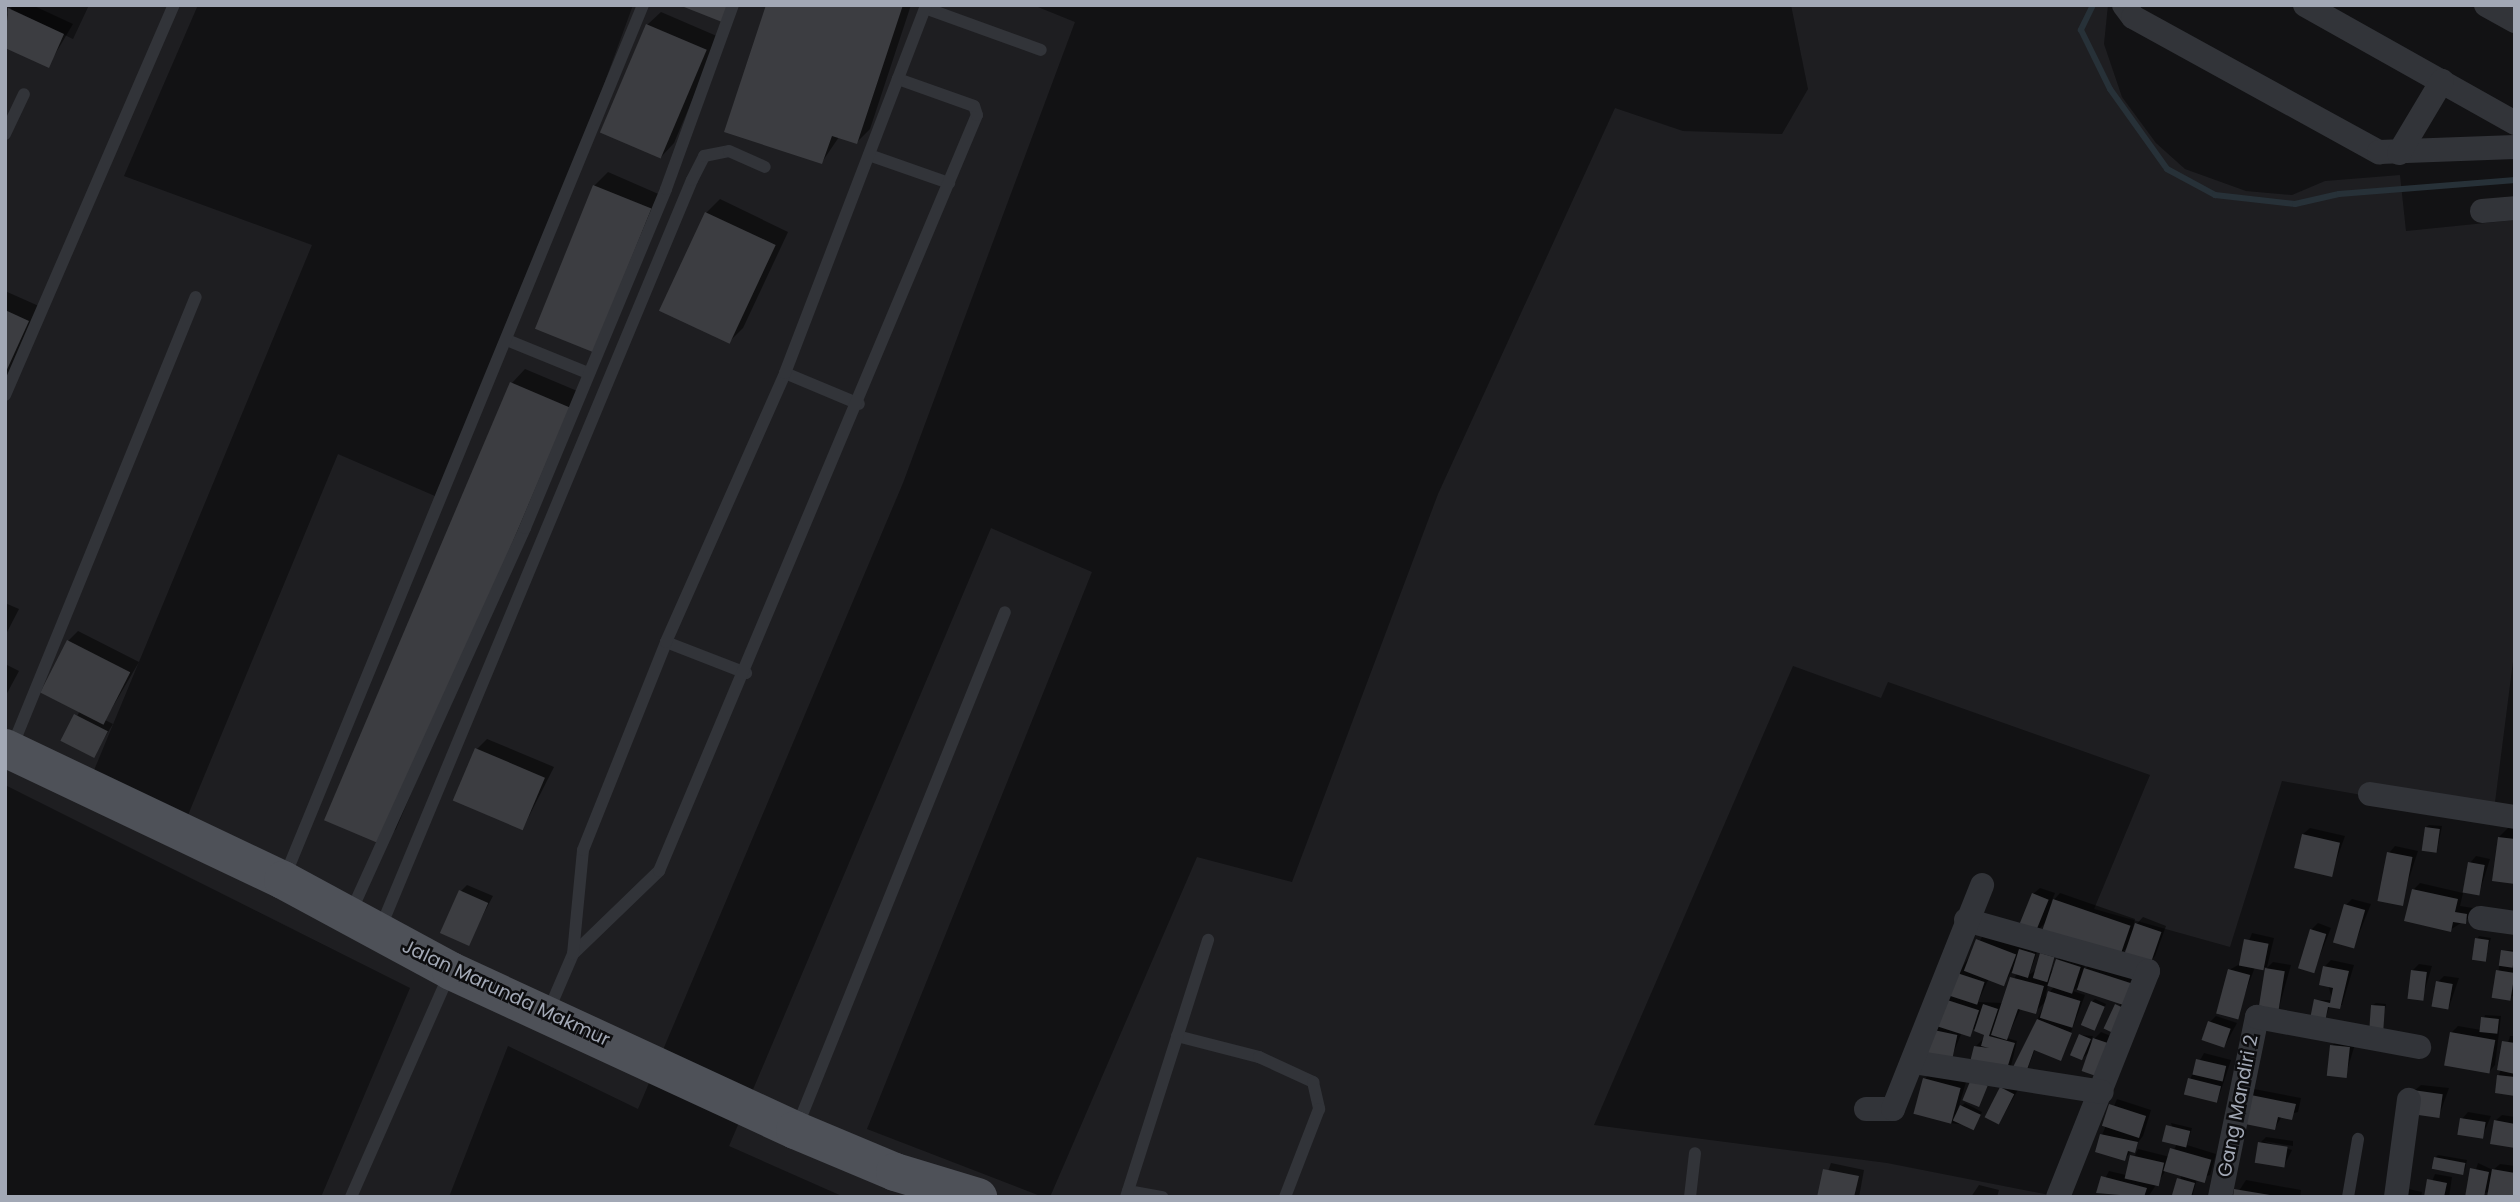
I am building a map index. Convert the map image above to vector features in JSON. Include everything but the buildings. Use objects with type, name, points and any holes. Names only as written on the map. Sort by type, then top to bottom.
[{"type":"main road","name":"Jalan Marunda Makmur","points":[[8,749],[283,880],[451,971],[548,1013],[795,1130],[895,1172],[978,1197]]},
{"type":"street","points":[[2124,5],[2133,17],[2379,152],[2515,147]]},
{"type":"street","points":[[2305,5],[2515,123]]},
{"type":"street","points":[[2486,5],[2515,21]]},
{"type":"street","points":[[2399,153],[2442,81]]},
{"type":"street","points":[[2482,211],[2515,208]]},
{"type":"street","points":[[2371,794],[2515,817]]},
{"type":"street","points":[[1866,1109],[1891,1111],[1913,1062],[1966,920],[1982,885]]},
{"type":"street","points":[[2480,918],[2515,923]]},
{"type":"street","points":[[1966,920],[2146,969],[2148,978],[2058,1197]]},
{"type":"street","name":"Gang Mandiri 2","points":[[2220,1197],[2257,1017],[2419,1047]]},
{"type":"street","points":[[1913,1062],[2102,1092]]},
{"type":"street","points":[[2396,1197],[2409,1100]]},
{"type":"lane","points":[[5,395],[174,5]]},
{"type":"lane","points":[[283,880],[643,5]]},
{"type":"lane","points":[[364,923],[448,708],[588,373],[733,5]]},
{"type":"lane","points":[[548,1013],[573,954],[583,850],[666,642],[785,373],[926,7],[1041,50]]},
{"type":"lane","points":[[573,954],[659,871],[746,674],[859,404],[977,110],[898,79]]},
{"type":"lane","points":[[5,134],[24,93]]},
{"type":"lane","points":[[364,923],[704,156],[729,151],[765,167]]},
{"type":"lane","points":[[869,155],[949,183]]},
{"type":"lane","points":[[8,749],[195,298]]},
{"type":"lane","points":[[507,340],[588,373]]},
{"type":"lane","points":[[785,373],[859,404]]},
{"type":"lane","points":[[795,1130],[1005,612]]},
{"type":"lane","points":[[666,642],[746,674]]},
{"type":"lane","points":[[1162,1197],[1127,1194],[1208,940]]},
{"type":"lane","points":[[351,1197],[451,971]]},
{"type":"lane","points":[[1177,1036],[1259,1056],[1313,1082],[1319,1109],[1285,1197]]},
{"type":"lane","points":[[2348,1197],[2358,1139]]},
{"type":"lane","points":[[1690,1197],[1695,1153]]},
{"type":"shaded area","points":[[89,5],[198,5],[124,176],[312,245],[90,780],[183,827],[338,454],[435,496],[556,215],[633,5],[1033,5],[1075,22],[903,483],[638,1109],[508,1046],[449,1197],[321,1197],[410,988],[5,785],[5,6],[73,39]]},
{"type":"shaded area","points":[[1791,5],[2108,5],[2104,44],[2122,97],[2156,143],[2185,169],[2246,191],[2292,195],[2325,181],[2400,175],[2406,231],[2515,220],[2515,646],[2493,818],[2282,781],[2230,947],[2094,909],[2150,775],[1888,682],[1881,698],[1793,666],[1594,1125],[1887,1163],[2060,1197],[1050,1197],[1197,857],[1292,882],[1438,494],[1615,108],[1683,131],[1782,134],[1808,89]]},
{"type":"shaded area","points":[[991,528],[1092,572],[867,1129],[1043,1197],[844,1197],[729,1146]]},
{"type":"waterway","points":[[2093,5],[2081,30],[2110,89],[2167,169],[2215,195],[2295,204],[2339,194],[2515,180]]}]
